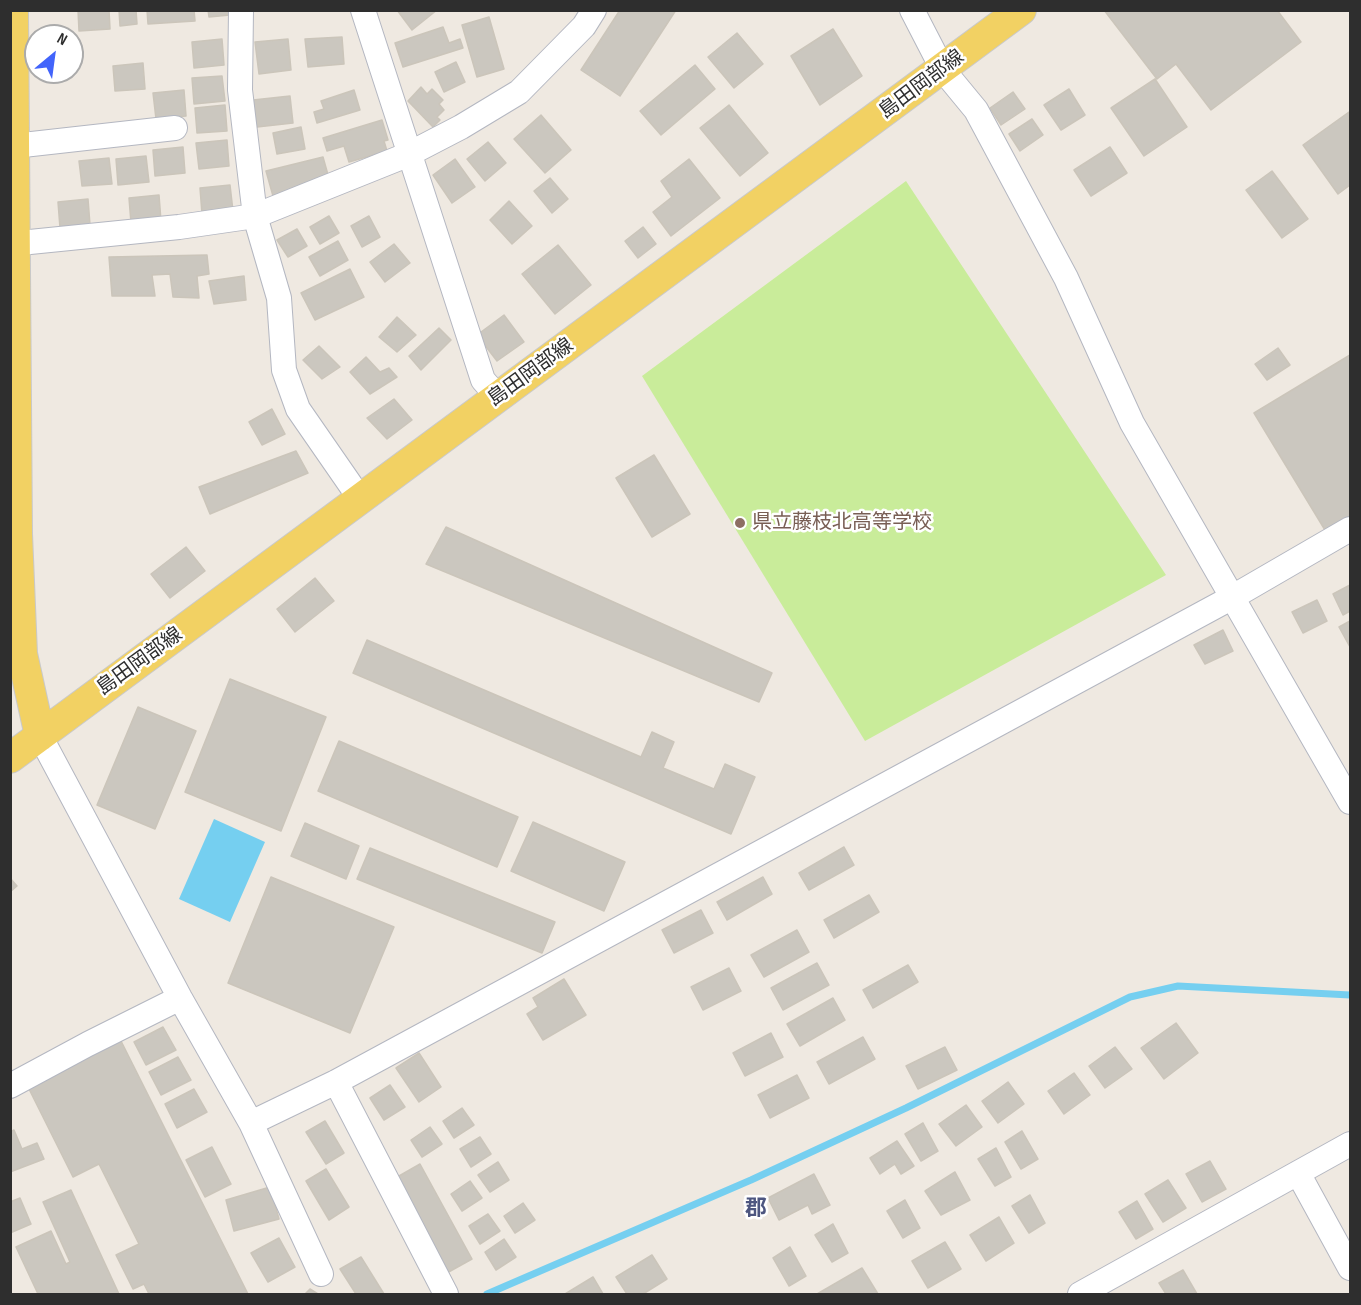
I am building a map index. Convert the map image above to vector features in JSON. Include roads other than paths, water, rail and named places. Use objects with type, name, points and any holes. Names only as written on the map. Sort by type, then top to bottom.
[{"type":"main road","points":[[13,10],[12,244],[17,534],[22,654],[40,736]]},
{"type":"main road","name":"島田岡部線","points":[[10,758],[943,70],[1021,10]]},
{"type":"street","points":[[241,10],[240,90],[255,216],[279,298],[284,370],[298,409],[361,500]]},
{"type":"street","points":[[363,10],[407,155],[483,380],[498,397]]},
{"type":"street","points":[[12,244],[180,227],[255,216],[407,155],[461,128],[519,92],[584,26],[594,10]]},
{"type":"street","points":[[912,10],[943,70],[976,110],[1066,278],[1132,423],[1350,802]]},
{"type":"street","points":[[14,146],[175,128]]},
{"type":"street","points":[[251,1123],[336,1082],[1231,598],[1350,529]]},
{"type":"street","points":[[40,736],[180,999],[251,1123],[321,1274]]},
{"type":"street","points":[[10,1086],[88,1044],[180,999]]},
{"type":"street","points":[[336,1082],[446,1294]]},
{"type":"street","points":[[1080,1294],[1350,1144]]},
{"type":"street","points":[[1298,1173],[1350,1268]]},
{"type":"water","points":[[214,819],[265,842],[230,922],[179,899]]},
{"type":"waterway","points":[[487,1294],[751,1180],[906,1108],[1130,997],[1178,986],[1350,995]]},
{"type":"place","name":"県立藤枝北高等学校","points":[[740,523]]},
{"type":"district","name":"郡","points":[[756,1209]]}]
